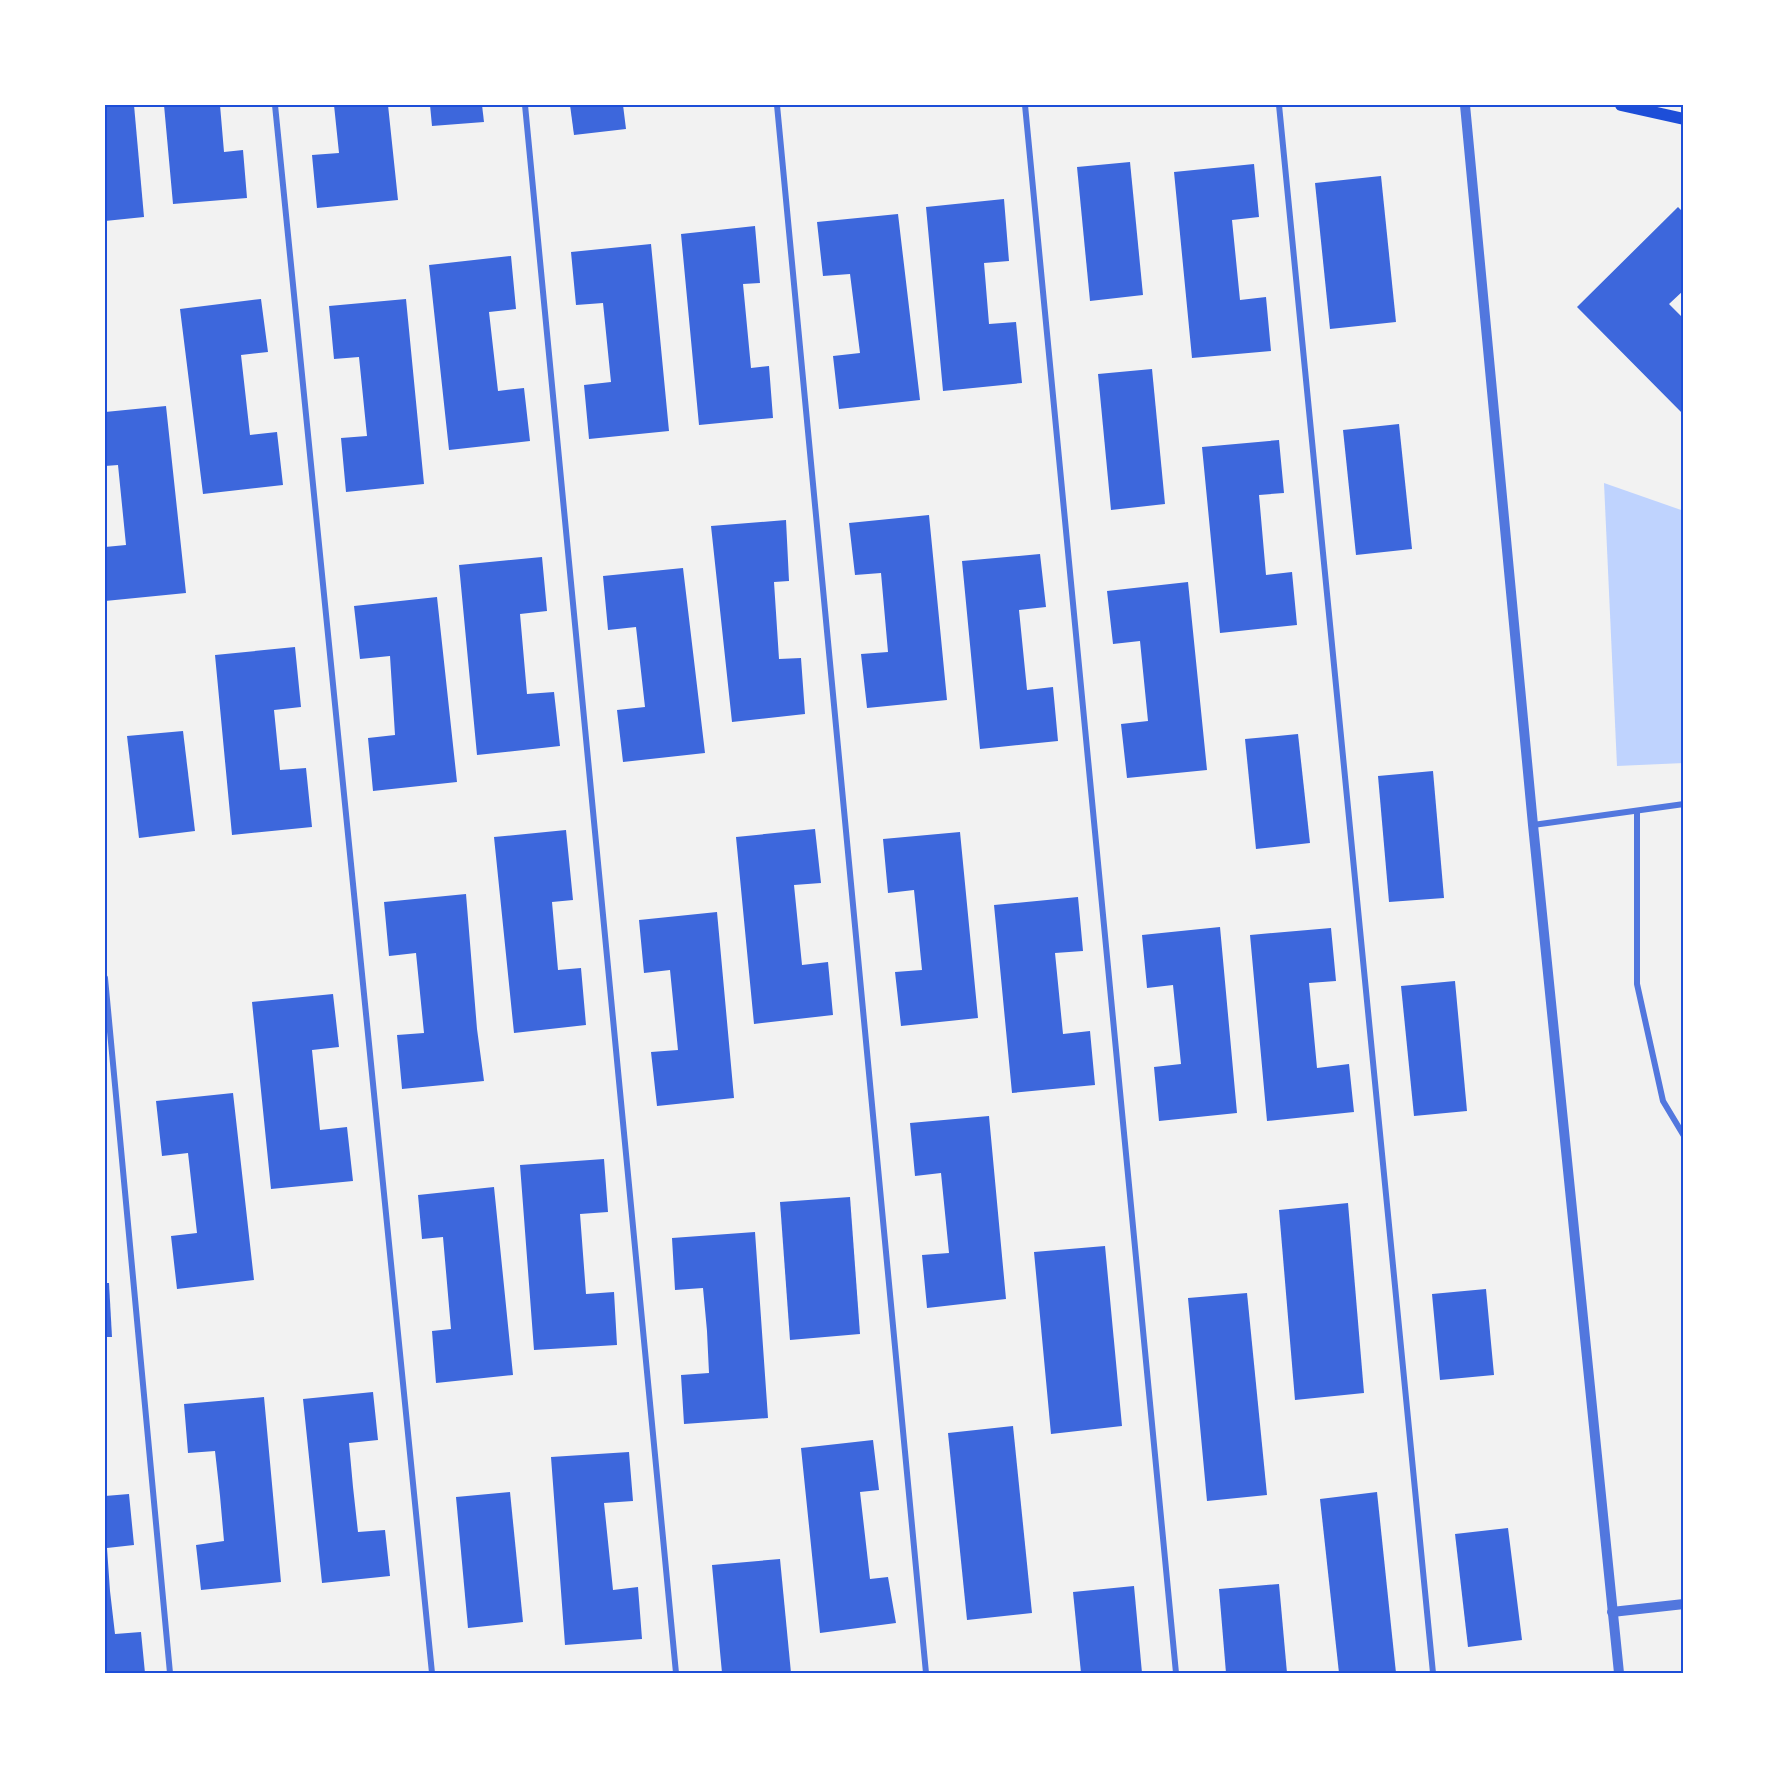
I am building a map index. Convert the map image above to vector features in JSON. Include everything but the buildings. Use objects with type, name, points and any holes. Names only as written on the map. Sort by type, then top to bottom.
[{"type":"main road","points":[[1621,105],[1684,119]]},
{"type":"street","points":[[275,105],[432,1673]]},
{"type":"street","points":[[525,105],[676,1673]]},
{"type":"street","points":[[777,105],[926,1673]]},
{"type":"street","points":[[1025,105],[1176,1673]]},
{"type":"street","points":[[1279,105],[1433,1673]]},
{"type":"street","points":[[1465,105],[1533,825],[1619,1673]]},
{"type":"street","points":[[1533,825],[1684,804]]},
{"type":"street","points":[[1637,811],[1637,984],[1663,1101],[1684,1136]]},
{"type":"street","points":[[105,978],[170,1673]]},
{"type":"street","points":[[1612,1612],[1684,1604]]},
{"type":"water","points":[[1604,483],[1684,511],[1684,763],[1617,766]]}]
